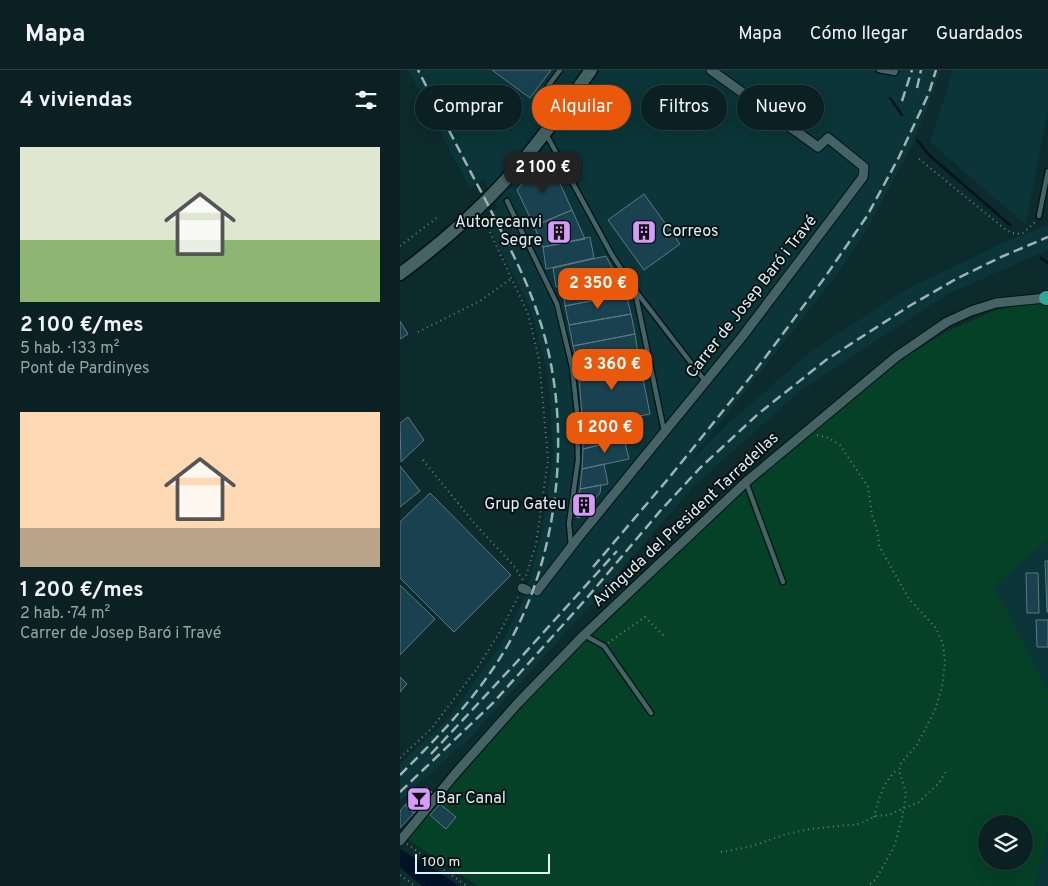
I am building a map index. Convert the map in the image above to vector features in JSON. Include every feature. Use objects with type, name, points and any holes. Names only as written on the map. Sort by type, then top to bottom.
[{"type":"main road","points":[[400,274],[435,247],[480,206],[520,164],[591,70]]},
{"type":"street","name":"Carrer de Josep Baró i Travé","points":[[538,591],[664,431],[742,337],[863,177],[864,167],[828,138],[818,147],[711,70]]},
{"type":"street","name":"Avinguda del President Tarradellas","points":[[401,841],[455,774],[512,710],[584,635],[746,482],[896,357],[947,322],[996,303],[1047,298]]},
{"type":"lane","points":[[549,85],[560,70]]},
{"type":"lane","points":[[879,70],[895,73],[896,70]]},
{"type":"lane","points":[[545,132],[612,256],[635,290],[705,381]]},
{"type":"lane","points":[[1039,216],[1048,171]]},
{"type":"lane","points":[[507,200],[557,304],[572,367],[577,412],[578,460],[569,523],[571,548]]},
{"type":"lane","points":[[635,290],[664,431]]},
{"type":"lane","points":[[746,482],[783,582]]},
{"type":"lane","points":[[584,635],[604,646],[651,713]]},
{"type":"path","points":[[919,159],[1005,230],[1022,234],[1039,216]]},
{"type":"path","points":[[400,246],[439,216]]},
{"type":"path","points":[[423,460],[474,523],[514,566],[524,582],[536,544],[548,458],[539,359],[528,314],[490,232]]},
{"type":"path","points":[[418,332],[480,301],[512,278]]},
{"type":"path","points":[[805,433],[829,438],[840,445],[863,477],[868,487],[872,515],[878,533],[878,546],[898,577],[909,599],[936,628],[943,644],[945,663],[942,687],[935,710],[917,745],[885,784],[874,817]]},
{"type":"path","points":[[400,758],[431,729],[476,670],[525,589]]},
{"type":"path","points":[[604,646],[645,617],[665,637]]},
{"type":"path","points":[[868,886],[876,879],[894,847],[906,793],[898,770],[899,768]]},
{"type":"path","points":[[721,852],[749,847],[787,834],[810,829],[860,824],[874,817],[889,816],[919,802],[939,782],[946,771]]},
{"type":"path","points":[[401,841],[467,886]]},
{"type":"path","points":[[400,875],[415,886]]},
{"type":"shaded area","points":[[408,70],[941,70],[914,142],[867,229],[837,275],[686,466],[720,431],[808,354],[903,291],[1000,244],[1048,225],[1048,250],[948,294],[800,391],[696,484],[592,604],[469,739],[400,801],[400,764],[447,720],[500,646],[524,598],[542,534],[553,454],[548,375],[531,310],[485,219],[498,207],[483,179],[470,189],[439,130],[522,130],[522,85],[416,85]]},
{"type":"shaded area","points":[[953,70],[1048,70],[1048,110],[1026,225],[930,142]]},
{"type":"shaded area","points":[[1048,540],[1048,691],[993,587]]},
{"type":"shaded area","points":[[1048,831],[1048,886],[1035,886]]},
{"type":"shaded area","points":[[400,849],[459,886],[422,886],[400,867]]},
{"type":"green space","points":[[1048,299],[1048,540],[994,587],[1048,691],[1048,831],[1035,886],[478,886],[406,838],[559,665],[604,620],[752,481],[901,360],[944,333],[996,310]]},
{"type":"building","points":[[492,70],[551,70],[540,85],[532,85],[532,95],[530,98],[522,92],[522,85],[512,85]]},
{"type":"building","points":[[546,153],[572,210],[534,226],[517,190]]},
{"type":"building","name":"Correos","points":[[644,194],[680,244],[644,270],[608,220]]},
{"type":"building","name":"Autorecanvi Segre","points":[[572,210],[585,239],[543,247],[534,226]]},
{"type":"building","points":[[590,237],[594,258],[546,269],[543,247]]},
{"type":"building","points":[[606,256],[626,294],[565,306],[562,286],[556,287],[553,268]]},
{"type":"building","points":[[626,294],[631,314],[569,325],[565,306]]},
{"type":"building","points":[[631,314],[635,334],[573,346],[569,325]]},
{"type":"building","points":[[400,321],[408,334],[400,339]]},
{"type":"building","points":[[635,334],[638,354],[578,366],[573,346]]},
{"type":"building","points":[[638,354],[650,414],[583,427],[578,366]]},
{"type":"building","points":[[639,416],[642,435],[583,449],[583,427]]},
{"type":"building","points":[[408,417],[424,440],[401,462],[400,423]]},
{"type":"building","points":[[624,439],[629,459],[582,469],[583,449]]},
{"type":"building","points":[[604,464],[608,484],[580,489],[582,469]]},
{"type":"building","points":[[400,466],[420,491],[400,507]]},
{"type":"building","name":"Grup Gateu","points":[[601,485],[600,493],[579,518],[576,517],[580,489]]},
{"type":"building","points":[[430,493],[511,575],[454,632],[400,578],[400,522]]},
{"type":"building","points":[[1045,561],[1048,561],[1048,612],[1047,612]]},
{"type":"building","points":[[1026,573],[1038,573],[1039,613],[1027,613]]},
{"type":"building","points":[[400,585],[435,619],[400,655]]},
{"type":"building","points":[[1036,620],[1048,620],[1048,647],[1037,647]]},
{"type":"building","points":[[400,677],[407,684],[400,692]]},
{"type":"building","name":"Bar Canal","points":[[426,787],[432,792],[414,813],[405,805]]},
{"type":"building","points":[[440,804],[456,817],[446,829],[430,815]]},
{"type":"building","points":[[405,805],[414,813],[400,828],[400,811]]},
{"type":"waterway","points":[[890,98],[902,115]]},
{"type":"waterway","points":[[917,140],[929,155],[1010,225]]},
{"type":"waterway","points":[[1041,258],[1048,263]]},
{"type":"railway","points":[[400,775],[478,689],[500,658],[520,621],[536,580],[548,538],[555,494],[558,449],[557,405],[551,362],[535,305],[508,244],[418,70]]},
{"type":"railway","points":[[902,101],[912,70]]},
{"type":"railway","points":[[917,88],[921,70]]},
{"type":"railway","points":[[593,567],[668,479],[752,375],[823,280],[867,216],[899,157],[929,93],[936,70]]},
{"type":"railway","points":[[400,792],[493,703],[586,599],[661,510],[700,468],[758,414],[826,360],[911,305],[956,279],[1048,237]]},
{"type":"railway","points":[[431,754],[617,551]]},
{"type":"place","name":"Autorecanvi Segre","points":[[559,232]]},
{"type":"place","name":"Correos","points":[[644,232]]},
{"type":"place","name":"Grup Gateu","points":[[584,505]]},
{"type":"place","name":"Bar Canal","points":[[419,799]]}]
